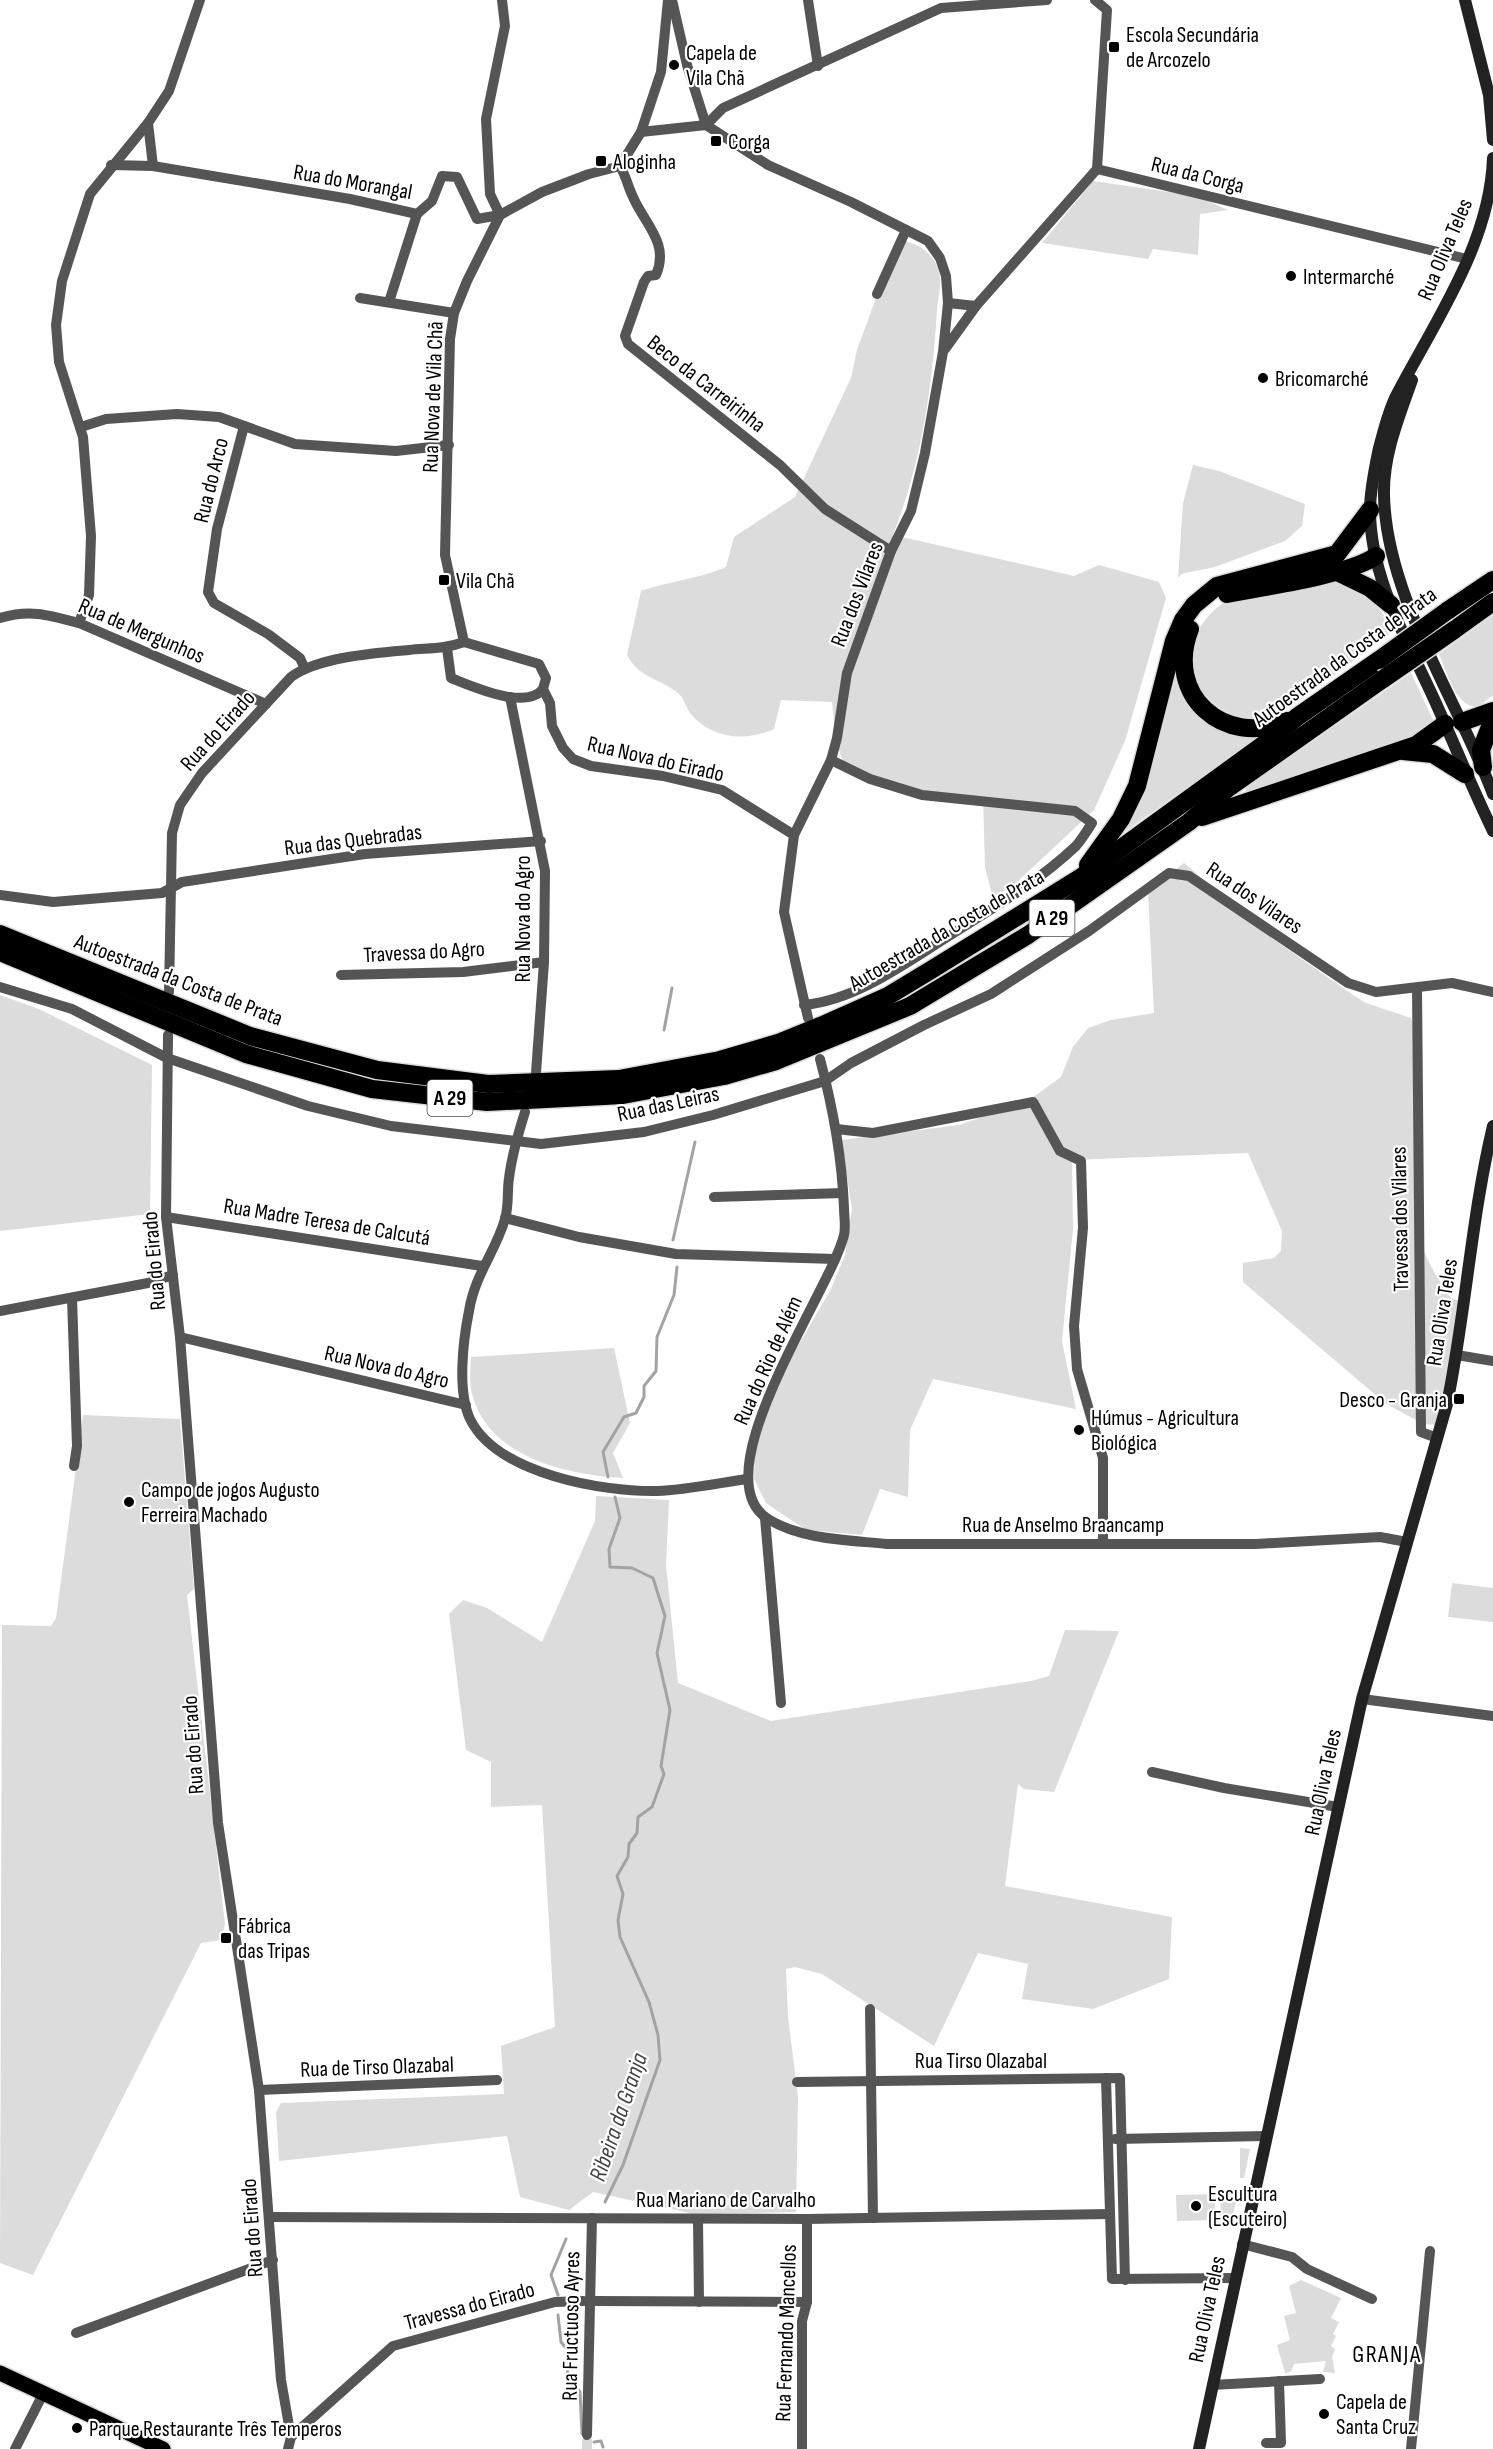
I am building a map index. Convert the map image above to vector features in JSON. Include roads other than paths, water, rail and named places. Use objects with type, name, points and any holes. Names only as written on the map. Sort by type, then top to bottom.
[{"type":"highway","points":[[1297,717],[1276,726],[1255,729],[1232,726],[1213,718],[1198,704],[1188,685],[1184,665],[1184,645],[1192,626],[1209,606],[1226,594],[1336,562],[1370,510]]},
{"type":"highway","points":[[1080,878],[1121,819],[1137,786],[1174,640],[1183,620],[1194,604],[1217,586],[1336,562],[1367,562],[1376,556]]},
{"type":"highway","points":[[1336,562],[1391,605]]},
{"type":"highway","name":"Autoestrada da Costa de Prata","points":[[0,934],[250,1036],[377,1070],[488,1084],[619,1079],[720,1060],[778,1042],[888,996],[1080,878],[1267,742],[1297,717],[1493,580]]},
{"type":"highway","name":"Autoestrada da Costa de Prata","points":[[0,952],[246,1054],[372,1089],[487,1102],[623,1095],[724,1076],[776,1061],[910,1006],[1029,935],[1189,822],[1227,789],[1493,602]]},
{"type":"highway","points":[[1189,822],[1416,745],[1438,732],[1452,720],[1493,711]]},
{"type":"highway","points":[[1483,767],[1481,750],[1493,719]]},
{"type":"highway","points":[[1398,750],[1433,754],[1453,764],[1465,774]]},
{"type":"main road","points":[[1465,0],[1489,95],[1493,140]]},
{"type":"main road","name":"Rua Oliva Teles","points":[[1493,158],[1491,201],[1467,259],[1421,352],[1395,398],[1385,424],[1376,463],[1370,510],[1376,556],[1391,605],[1433,698],[1452,720],[1483,767],[1493,794]]},
{"type":"main road","name":"Rua Oliva Teles","points":[[1421,352],[1388,455],[1384,495],[1388,537],[1403,592],[1448,690],[1452,720],[1465,774],[1493,831]]},
{"type":"main road","points":[[1388,537],[1376,556],[1395,569]]},
{"type":"main road","name":"Rua Oliva Teles","points":[[1198,2449],[1362,1699],[1437,1438],[1457,1355],[1482,1173],[1493,1126]]},
{"type":"main road","points":[[0,2373],[163,2449]]},
{"type":"street","points":[[79,623],[90,595],[91,536],[81,426],[59,362],[56,325],[62,281],[90,194],[111,165],[148,123],[169,91],[200,0]]},
{"type":"street","points":[[502,0],[505,26],[486,119],[490,194],[500,215],[542,192],[589,174],[620,166],[641,132],[661,72],[670,0]]},
{"type":"street","points":[[670,0],[706,125],[768,165],[928,241],[940,258],[946,276],[948,303],[943,352]]},
{"type":"street","points":[[808,0],[818,66]]},
{"type":"street","points":[[641,132],[706,125],[723,108],[818,66],[941,4],[1047,0]]},
{"type":"street","points":[[943,352],[976,306],[1097,169],[1107,10],[1095,0]]},
{"type":"street","points":[[148,123],[153,166]]},
{"type":"street","name":"Rua do Morangal","points":[[111,165],[153,166],[350,199],[417,214],[432,201],[442,176],[457,177],[470,209],[477,219],[500,215]]},
{"type":"street","name":"Beco da Carreirinha","points":[[620,166],[633,199],[657,235],[660,253],[660,267],[656,275],[648,276],[644,282],[625,336],[628,344],[780,465],[825,509],[891,552]]},
{"type":"street","name":"Rua da Corga","points":[[1097,169],[1467,259]]},
{"type":"street","points":[[389,302],[417,214]]},
{"type":"street","name":"Rua Nova de Vila Chã","points":[[464,642],[445,555],[450,339],[454,313],[467,281],[500,215]]},
{"type":"street","points":[[877,294],[906,230]]},
{"type":"street","points":[[360,298],[454,313]]},
{"type":"street","points":[[948,303],[976,306]]},
{"type":"street","name":"Rua dos Vilares","points":[[831,760],[837,738],[847,674],[891,552],[911,511],[925,453],[943,352]]},
{"type":"street","points":[[81,426],[106,419],[177,414],[219,417],[244,426]]},
{"type":"street","name":"Rua do Arco","points":[[304,667],[300,658],[268,634],[214,603],[208,592],[217,529],[244,426],[295,444],[396,451],[449,445]]},
{"type":"street","name":"Rua de Mergunhos","points":[[0,618],[22,612],[53,615],[79,623],[266,704]]},
{"type":"street","points":[[304,667],[365,655],[447,648],[464,642]]},
{"type":"street","name":"Rua Nova do Eirado","points":[[464,642],[538,664],[546,678],[543,689],[550,702],[552,726],[563,748],[573,759],[591,766],[663,776],[722,790],[794,835]]},
{"type":"street","points":[[447,648],[451,678],[510,697],[524,699],[539,695],[543,689]]},
{"type":"street","name":"Rua do Eirado","points":[[169,992],[172,833],[180,805],[202,773],[304,667]]},
{"type":"street","name":"Rua Nova do Agro","points":[[510,697],[541,841],[545,871],[544,962],[536,1073]]},
{"type":"street","points":[[804,1005],[822,1003],[844,995],[896,969],[1022,890],[1077,844],[1092,823],[1075,811],[922,795],[870,779],[831,760],[794,835],[784,912],[804,1005],[808,1018]]},
{"type":"street","name":"Rua das Quebradas","points":[[0,895],[53,902],[162,893],[182,882],[365,854],[541,841]]},
{"type":"street","name":"Rua dos Vilares","points":[[825,1081],[861,1058],[991,994],[1089,931],[1169,873],[1189,876],[1348,983],[1376,992],[1452,983],[1493,992]]},
{"type":"street","name":"Travessa do Agro","points":[[341,975],[463,972],[544,962]]},
{"type":"street","name":"Rua das Leiras","points":[[0,987],[72,1009],[167,1058],[346,1116],[391,1126],[516,1142],[541,1144],[644,1132],[713,1115],[825,1081]]},
{"type":"street","name":"Travessa dos Vilares","points":[[1417,988],[1421,1432],[1437,1438]]},
{"type":"street","name":"Rua do Eirado","points":[[168,1035],[166,1216],[180,1337],[218,1822],[259,2090],[280,2380],[291,2437],[288,2449]]},
{"type":"street","name":"Rua do Rio de Além","points":[[747,1479],[750,1450],[765,1402],[835,1259],[844,1233],[843,1193],[836,1130],[820,1059]]},
{"type":"street","points":[[836,1130],[873,1133],[1033,1102],[1060,1151],[1081,1161],[1083,1228],[1074,1326],[1077,1369],[1103,1458],[1103,1544]]},
{"type":"street","name":"Rua Nova do Agro","points":[[180,1337],[466,1405],[462,1368],[468,1313],[482,1266],[505,1218],[516,1142],[525,1112]]},
{"type":"street","points":[[714,1197],[843,1193]]},
{"type":"street","name":"Rua Madre Teresa de Calcutá","points":[[166,1216],[482,1266]]},
{"type":"street","points":[[505,1218],[579,1237],[676,1254],[835,1259]]},
{"type":"street","points":[[0,1311],[148,1283],[173,1275]]},
{"type":"street","points":[[72,1298],[77,1446],[74,1466]]},
{"type":"street","points":[[1457,1355],[1493,1361]]},
{"type":"street","points":[[466,1405],[471,1419],[494,1446],[513,1460],[553,1477],[612,1489],[658,1491],[747,1479],[754,1502],[765,1518],[781,1703]]},
{"type":"street","name":"Rua de Anselmo Braancamp","points":[[765,1518],[789,1530],[832,1538],[887,1544],[1256,1544],[1380,1537],[1407,1542]]},
{"type":"street","points":[[1362,1699],[1493,1716]]},
{"type":"street","points":[[1152,1772],[1224,1788],[1338,1807]]},
{"type":"street","points":[[870,2009],[873,2218]]},
{"type":"street","points":[[1125,2280],[1120,2078],[1106,2078],[1112,2278],[1125,2280],[1235,2278]]},
{"type":"street","name":"Rua Tirso Olazabal","points":[[797,2082],[1106,2078]]},
{"type":"street","name":"Rua de Tirso Olazabal","points":[[259,2090],[497,2080]]},
{"type":"street","points":[[1108,2138],[1266,2136]]},
{"type":"street","name":"Rua Mariano de Carvalho","points":[[270,2217],[698,2219],[1109,2214]]},
{"type":"street","name":"Rua Fructuoso Ayres","points":[[587,2435],[592,2218]]},
{"type":"street","name":"Rua Fernando Mancellos","points":[[802,2449],[802,2321],[807,2302],[807,2218]]},
{"type":"street","points":[[698,2219],[699,2302]]},
{"type":"street","points":[[1242,2244],[1292,2257],[1307,2269],[1372,2300]]},
{"type":"street","points":[[1411,2449],[1430,2252]]},
{"type":"street","points":[[76,2333],[273,2260]]},
{"type":"street","name":"Travessa do Eirado","points":[[291,2437],[393,2346],[555,2302],[583,2301]]},
{"type":"street","points":[[596,2301],[807,2302]]},
{"type":"street","points":[[1212,2385],[1320,2379]]},
{"type":"street","points":[[1266,2444],[1281,2443],[1280,2381]]},
{"type":"street","points":[[15,2449],[43,2394]]},
{"type":"waterway","name":"Ribeira da Granja","points":[[664,1030],[672,988]]},
{"type":"waterway","name":"Ribeira da Granja","points":[[673,1240],[695,1142]]},
{"type":"waterway","name":"Ribeira da Granja","points":[[608,1477],[603,1452],[624,1417],[636,1413],[644,1397],[644,1386],[656,1371],[657,1337],[674,1295],[677,1267]]},
{"type":"waterway","name":"Ribeira da Granja","points":[[605,2202],[623,2165],[660,2060],[658,2035],[649,2002],[620,1937],[618,1920],[623,1894],[617,1876],[628,1857],[629,1844],[637,1833],[638,1817],[652,1807],[664,1774],[661,1766],[670,1710],[657,1653],[665,1616],[653,1578],[632,1568],[610,1567],[609,1549],[620,1518],[615,1497]]},
{"type":"waterway","name":"Ribeira da Granja","points":[[558,2295],[551,2275],[566,2239]]},
{"type":"waterway","name":"Ribeira da Granja","points":[[558,2315],[561,2342],[570,2353],[567,2376],[580,2392],[582,2434]]},
{"type":"waterway","name":"Ribeira da Granja","points":[[594,2442],[601,2441],[603,2447]]},
{"type":"tunnel","points":[[587,2435],[587,2449]]},
{"type":"place","name":"Escola Secundária de Arcozelo","points":[[1114,47]]},
{"type":"place","name":"Capela de Vila Chã","points":[[674,65]]},
{"type":"place","name":"Corga","points":[[716,141]]},
{"type":"place","name":"Aloginha","points":[[601,161]]},
{"type":"place","name":"Intermarché","points":[[1291,276]]},
{"type":"place","name":"Bricomarché","points":[[1263,378]]},
{"type":"place","name":"Vila Chã","points":[[444,580]]},
{"type":"place","name":"Desco - Granja","points":[[1459,1399]]},
{"type":"place","name":"Húmus - Agricultura Biológica","points":[[1079,1430]]},
{"type":"place","name":"Campo de jogos Augusto Ferreira Machado","points":[[129,1502]]},
{"type":"place","name":"Fábrica das Tripas","points":[[226,1938]]},
{"type":"place","name":"Escultura (Escuteiro)","points":[[1196,2206]]},
{"type":"place","name":"Capela de Santa Cruz","points":[[1324,2414]]},
{"type":"place","name":"Parque Restaurante Três Temperos","points":[[77,2428]]},
{"type":"district","name":"GRANJA","points":[[1387,2354]]}]
